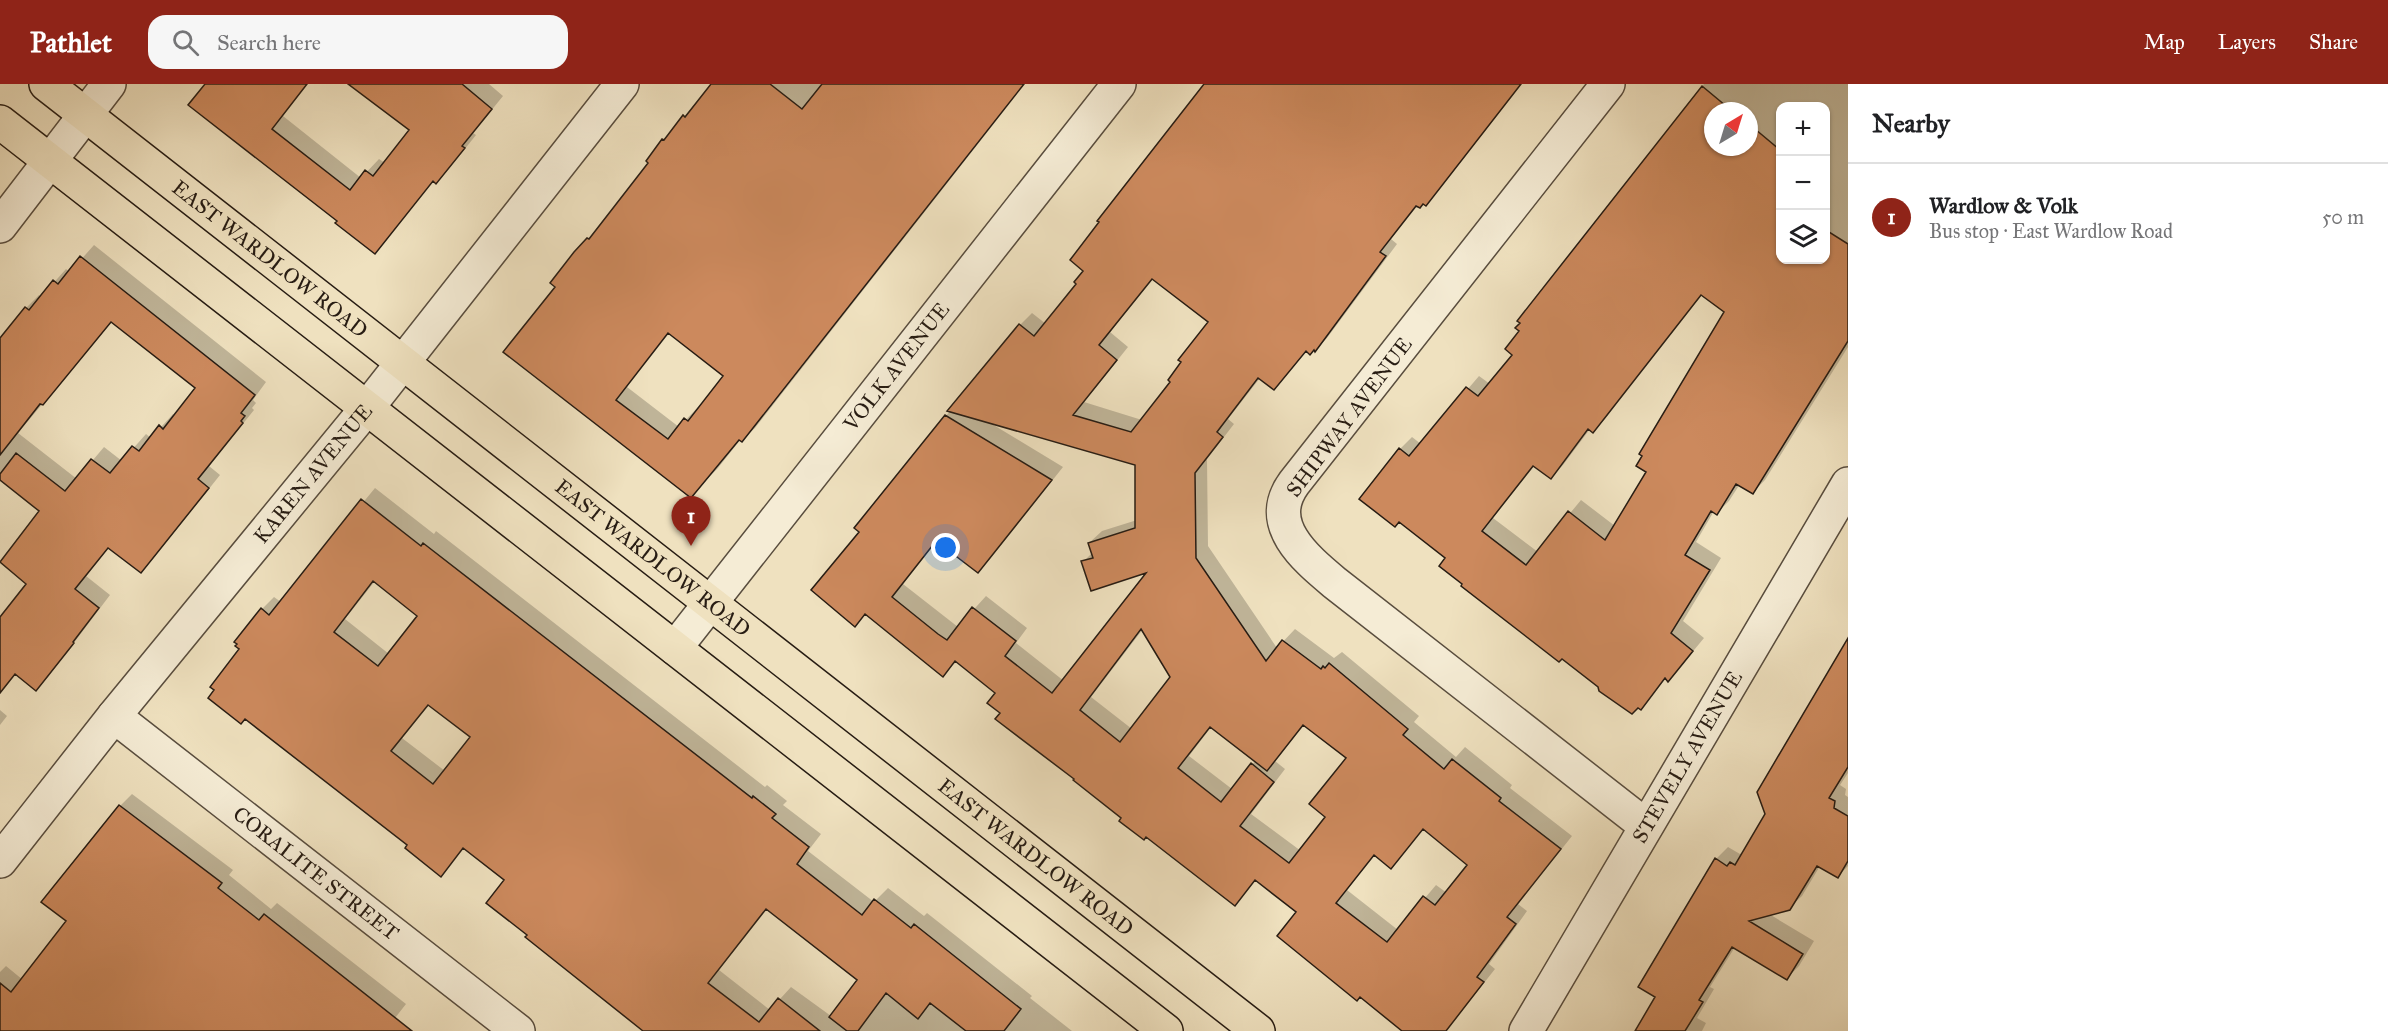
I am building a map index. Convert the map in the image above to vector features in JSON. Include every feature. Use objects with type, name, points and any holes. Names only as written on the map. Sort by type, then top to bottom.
[{"type":"main road","name":"EAST WARDLOW ROAD","points":[[46,84],[1258,1031]]},
{"type":"main road","points":[[0,122],[1166,1031]]},
{"type":"street","points":[[0,226],[109,84]]},
{"type":"street","name":"KAREN AVENUE","points":[[0,861],[114,716],[367,408],[622,84]]},
{"type":"street","name":"VOLK AVENUE","points":[[675,648],[1119,84]]},
{"type":"street","name":"SHIPWAY AVENUE","points":[[1608,84],[1289,489],[1285,496],[1283,522],[1293,540],[1311,563],[1646,826]]},
{"type":"street","name":"STEVELY AVENUE","points":[[1526,1031],[1848,484]]},
{"type":"street","name":"CORALITE STREET","points":[[114,716],[518,1031]]},
{"type":"building","points":[[205,84],[307,84],[272,129],[350,190],[365,170],[373,176],[409,130],[348,84],[462,84],[492,109],[462,146],[465,148],[436,184],[433,181],[375,254],[335,223],[337,221],[188,105]]},
{"type":"building","points":[[711,84],[770,84],[802,109],[822,84],[1024,84],[742,442],[739,440],[691,498],[503,352],[555,287],[550,283],[574,252],[587,238],[589,239],[648,163],[646,161],[662,139],[664,140],[683,115],[685,117]],"holes":[[[668,333],[723,376],[688,421],[684,418],[668,439],[616,400]]]},
{"type":"building","points":[[1204,84],[1521,84],[1426,206],[1423,204],[1420,208],[1416,206],[1380,252],[1386,256],[1315,352],[1314,350],[1310,355],[1306,351],[1274,390],[1258,378],[1217,432],[1223,437],[1195,473],[1196,558],[1266,661],[1282,640],[1321,669],[1329,663],[1408,729],[1403,735],[1444,769],[1452,759],[1501,798],[1499,801],[1561,849],[1507,917],[1516,924],[1477,977],[1484,982],[1446,1031],[1402,1031],[1360,997],[1357,1001],[1277,936],[1296,912],[1255,880],[1235,906],[1146,837],[1144,840],[1119,821],[1121,818],[1074,779],[995,719],[1000,713],[987,703],[995,693],[955,661],[943,677],[865,614],[855,627],[811,590],[859,532],[854,528],[945,415],[1052,480],[978,573],[936,541],[892,597],[938,634],[947,640],[972,607],[1016,641],[1005,656],[1052,693],[1146,573],[1091,591],[1081,561],[1093,558],[1088,543],[1135,528],[1135,465],[947,411],[1019,324],[1034,336],[1076,284],[1074,282],[1083,271],[1070,260],[1099,222],[1097,221]],"holes":[[[1152,279],[1208,322],[1178,360],[1181,362],[1168,380],[1170,382],[1131,432],[1073,415],[1117,360],[1099,345]],[[1141,629],[1170,677],[1120,742],[1080,710]],[[1303,725],[1346,758],[1309,804],[1325,817],[1289,863],[1240,826],[1274,782],[1251,763],[1221,802],[1178,768],[1210,727],[1267,771]],[[1423,829],[1467,865],[1435,905],[1423,896],[1387,942],[1336,903],[1374,855],[1391,869]]]},
{"type":"building","points":[[1702,86],[1721,102],[1704,102],[1704,156],[1758,156],[1758,132],[1776,147],[1776,264],[1830,264],[1830,233],[1848,244],[1848,341],[1753,494],[1736,484],[1717,515],[1711,511],[1685,555],[1710,570],[1671,633],[1693,651],[1668,682],[1665,678],[1641,710],[1638,708],[1632,714],[1599,691],[1598,687],[1562,659],[1559,662],[1461,586],[1462,584],[1439,566],[1445,558],[1399,522],[1395,527],[1359,499],[1399,448],[1409,456],[1466,387],[1478,396],[1512,355],[1505,349],[1519,331],[1515,328],[1520,323],[1517,321]],"holes":[[[1701,295],[1724,312],[1639,454],[1642,456],[1636,466],[1646,472],[1605,540],[1568,511],[1526,565],[1482,531],[1533,466],[1551,479],[1588,429],[1593,433]]]},
{"type":"building","points":[[80,256],[255,395],[241,413],[245,416],[241,421],[243,423],[198,479],[209,488],[141,573],[108,548],[75,589],[99,608],[74,643],[36,691],[15,674],[0,693],[0,617],[26,584],[0,562],[39,511],[0,480],[0,474],[16,453],[65,491],[91,459],[110,473],[132,446],[139,451],[159,425],[163,429],[195,388],[111,322],[43,405],[40,404],[0,455],[0,338],[25,307],[29,310],[53,280],[58,284]]},
{"type":"building","points":[[361,499],[421,546],[423,543],[752,798],[753,796],[776,814],[772,818],[809,847],[797,864],[862,915],[874,899],[911,928],[914,924],[1021,1009],[1004,1031],[966,1031],[930,1003],[918,1019],[886,993],[858,1031],[847,1031],[829,1017],[857,980],[766,909],[708,983],[759,1022],[778,998],[820,1031],[643,1031],[486,903],[504,880],[463,848],[441,877],[405,848],[407,845],[245,719],[241,724],[208,698],[214,690],[210,687],[239,649],[234,642],[261,608],[269,615]],"holes":[[[373,581],[417,616],[378,666],[334,632]],[[428,705],[470,737],[433,784],[391,751]]]},
{"type":"building","points":[[1848,638],[1848,767],[1829,798],[1835,801],[1834,808],[1848,816],[1848,861],[1838,878],[1817,866],[1790,910],[1749,921],[1803,954],[1787,980],[1732,947],[1699,1000],[1703,1002],[1685,1031],[1635,1031],[1655,997],[1638,987],[1715,858],[1727,866],[1730,862],[1735,865],[1765,814],[1757,792]]},
{"type":"building","points":[[119,805],[222,883],[218,888],[259,920],[264,914],[412,1031],[0,1031],[0,983],[11,992],[66,921],[41,902]]},
{"type":"place","name":"Wardlow & Volk","points":[[691,546]]}]
